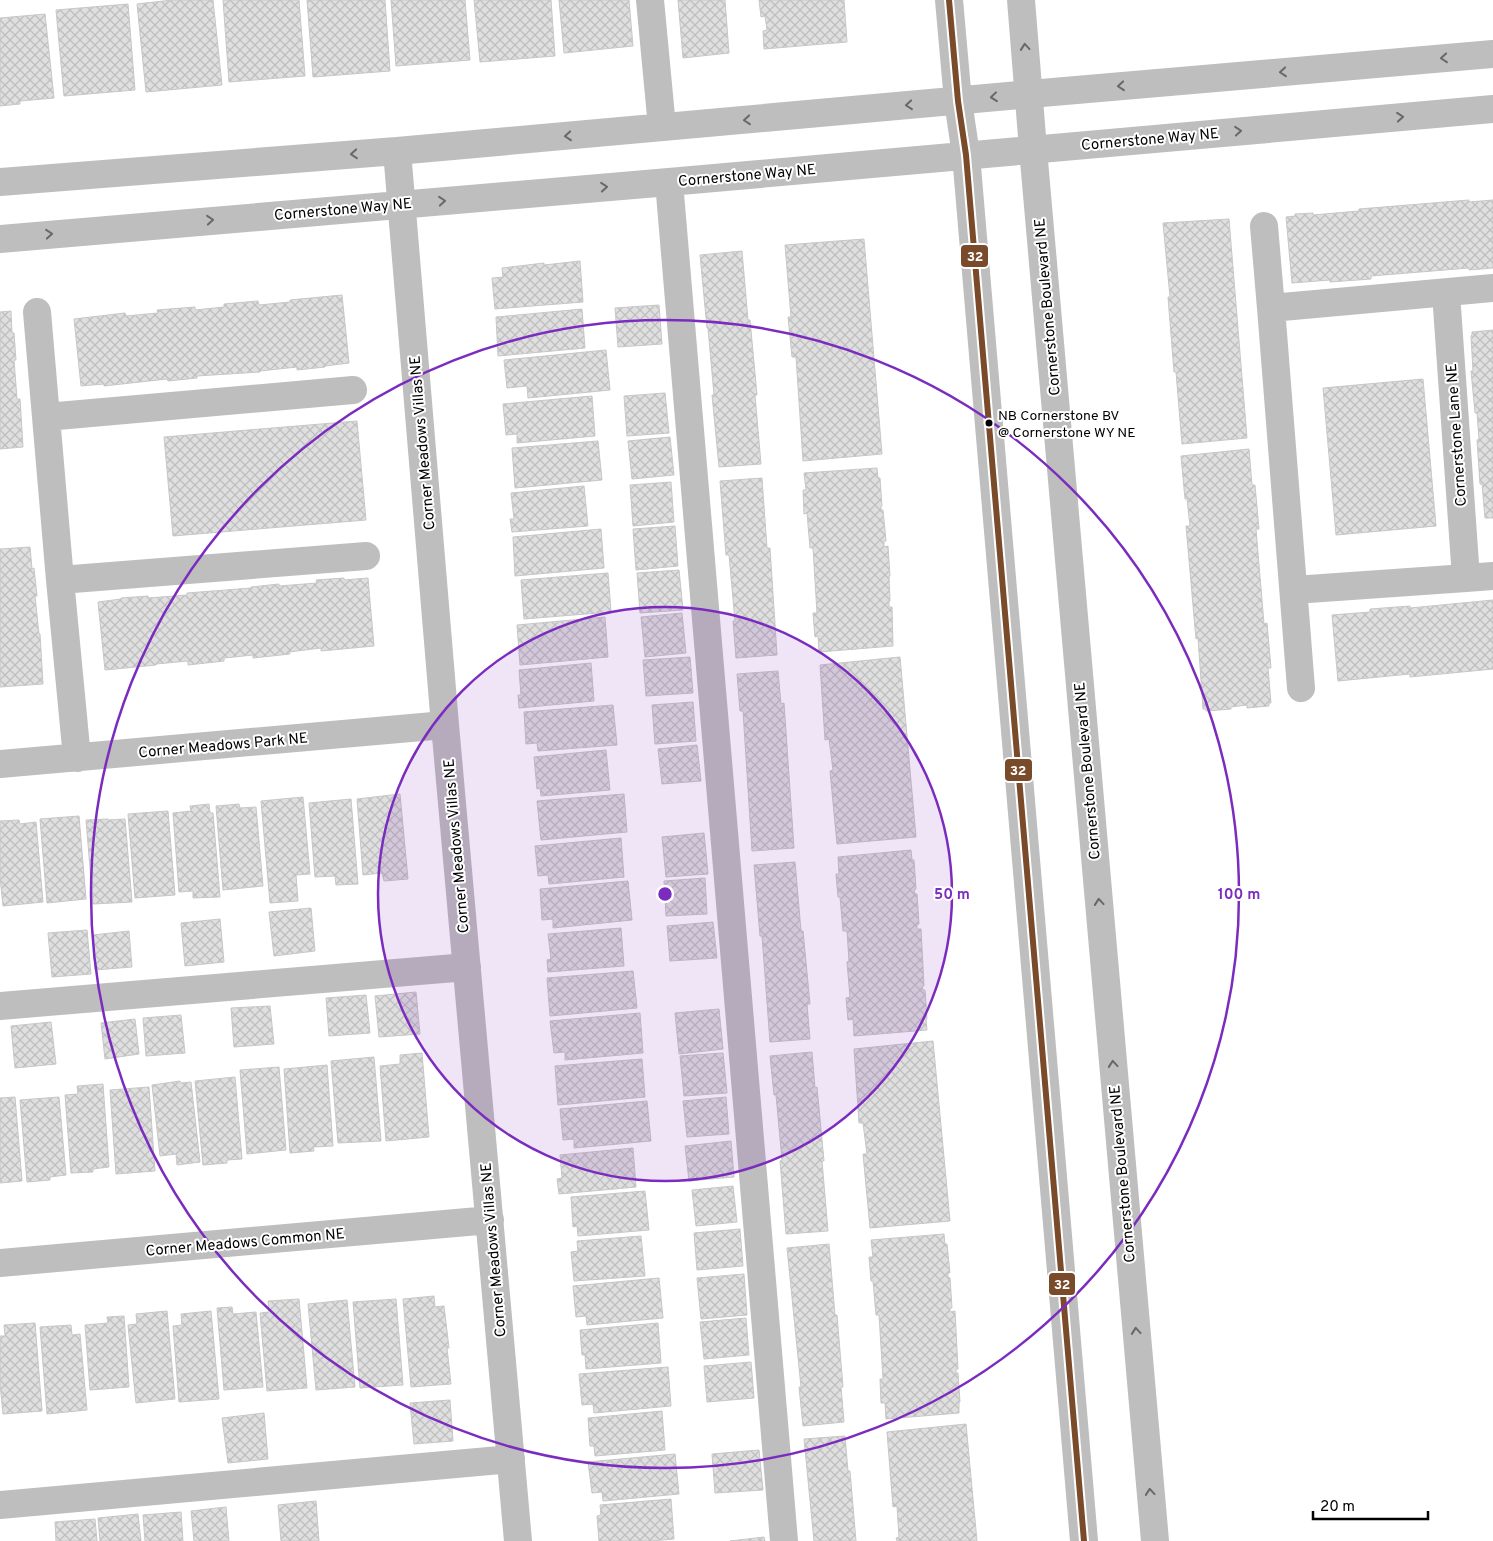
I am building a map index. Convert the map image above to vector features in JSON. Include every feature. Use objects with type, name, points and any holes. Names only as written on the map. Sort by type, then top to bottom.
[{"type":"street","points":[[650,0],[662,127]]},
{"type":"street","points":[[949,0],[958,101],[966,154],[1084,1541]]},
{"type":"street","name":"Cornerstone Boulevard NE","points":[[1021,0],[1154,1541]]},
{"type":"street","points":[[0,182],[397,151],[1493,54]]},
{"type":"street","name":"Cornerstone Way NE","points":[[0,239],[1493,109]]},
{"type":"street","name":"Corner Meadows Villas NE","points":[[397,151],[445,725],[518,1541]]},
{"type":"street","points":[[669,182],[784,1541]]},
{"type":"street","points":[[1264,226],[1301,688]]},
{"type":"street","points":[[1271,308],[1493,288]]},
{"type":"street","name":"Cornerstone Lane NE","points":[[1446,293],[1466,578]]},
{"type":"street","points":[[37,312],[77,758]]},
{"type":"street","points":[[46,417],[354,390]]},
{"type":"street","points":[[60,580],[366,556]]},
{"type":"street","points":[[1294,590],[1493,576]]},
{"type":"street","name":"Corner Meadows Park NE","points":[[0,764],[445,725]]},
{"type":"street","points":[[0,1006],[467,966]]},
{"type":"street","name":"Corner Meadows Common NE","points":[[0,1263],[490,1220]]},
{"type":"street","points":[[0,1505],[511,1459]]},
{"type":"building","points":[[172,0],[213,0],[222,85],[146,92],[137,4]]},
{"type":"building","points":[[223,0],[299,0],[305,76],[229,82]]},
{"type":"building","points":[[307,0],[385,0],[390,71],[313,77]]},
{"type":"building","points":[[391,0],[465,0],[470,60],[396,66]]},
{"type":"building","points":[[474,0],[551,0],[555,56],[480,62]]},
{"type":"building","points":[[559,0],[629,0],[633,46],[564,53]]},
{"type":"building","points":[[678,0],[725,0],[729,53],[683,58]]},
{"type":"building","points":[[759,0],[844,0],[847,42],[764,49],[763,31],[767,30],[765,16],[761,17]]},
{"type":"building","points":[[128,4],[135,90],[64,96],[56,10]]},
{"type":"building","points":[[45,14],[54,98],[20,101],[20,104],[0,106],[0,18]]},
{"type":"building","points":[[1469,200],[1469,202],[1493,200],[1493,268],[1469,270],[1469,268],[1371,276],[1371,279],[1292,283],[1286,217],[1295,216],[1295,214],[1313,213],[1313,215],[1359,211],[1359,209]]},
{"type":"building","points":[[1229,219],[1247,438],[1182,444],[1176,372],[1174,372],[1168,297],[1170,297],[1163,223]]},
{"type":"building","points":[[864,239],[882,454],[803,461],[796,357],[792,357],[788,317],[791,317],[785,245]]},
{"type":"building","points":[[742,251],[757,395],[755,395],[761,464],[719,467],[700,255]]},
{"type":"building","points":[[580,261],[583,302],[495,309],[492,278],[503,277],[502,268]]},
{"type":"building","points":[[342,295],[349,363],[297,370],[297,367],[260,372],[197,376],[197,378],[168,381],[167,379],[104,386],[104,384],[81,386],[74,319],[125,313],[126,316],[158,313],[157,310],[195,307],[195,310],[224,307],[224,304],[258,301],[259,305]]},
{"type":"building","points":[[659,305],[662,344],[618,347],[615,308]]},
{"type":"building","points":[[582,309],[585,348],[498,356],[496,317]]},
{"type":"building","points":[[11,311],[16,360],[14,360],[17,399],[20,399],[23,447],[0,449],[0,312]]},
{"type":"building","points":[[1493,330],[1493,518],[1485,518],[1482,484],[1480,484],[1477,413],[1475,413],[1471,371],[1473,371],[1471,336],[1472,332]]},
{"type":"building","points":[[606,350],[610,390],[528,398],[527,386],[507,388],[504,360]]},
{"type":"building","points":[[1423,379],[1436,526],[1336,535],[1323,388]]},
{"type":"building","points":[[665,393],[669,433],[627,436],[624,396]]},
{"type":"building","points":[[592,396],[595,436],[517,443],[517,434],[506,435],[503,404]]},
{"type":"building","points":[[357,421],[366,520],[173,536],[164,437]]},
{"type":"building","points":[[670,437],[674,475],[632,479],[628,441]]},
{"type":"building","points":[[598,441],[602,480],[515,488],[512,448]]},
{"type":"building","points":[[1249,449],[1259,529],[1256,529],[1264,624],[1267,623],[1271,668],[1268,668],[1271,703],[1269,703],[1269,706],[1247,708],[1247,705],[1231,707],[1231,709],[1206,711],[1206,709],[1203,709],[1198,638],[1196,639],[1186,526],[1190,526],[1187,499],[1185,499],[1181,456]]},
{"type":"building","points":[[877,468],[878,478],[880,478],[881,510],[883,510],[886,541],[884,541],[884,547],[888,546],[890,576],[889,607],[892,607],[893,646],[819,652],[818,636],[815,637],[813,613],[817,613],[813,548],[810,548],[807,513],[804,514],[803,490],[806,490],[804,473]]},
{"type":"building","points":[[762,478],[767,548],[770,548],[777,655],[736,658],[733,621],[735,621],[729,555],[726,555],[720,481]]},
{"type":"building","points":[[671,482],[674,522],[633,526],[630,485]]},
{"type":"building","points":[[584,486],[588,526],[512,532],[510,519],[514,519],[511,493]]},
{"type":"building","points":[[675,526],[678,566],[636,570],[633,529]]},
{"type":"building","points":[[601,529],[604,568],[515,576],[513,537]]},
{"type":"building","points":[[30,547],[37,596],[35,596],[40,634],[43,684],[0,687],[0,549]]},
{"type":"building","points":[[679,570],[683,610],[640,613],[637,573]]},
{"type":"building","points":[[608,573],[611,612],[524,619],[521,580]]},
{"type":"building","points":[[344,578],[344,580],[368,578],[374,646],[321,651],[321,648],[253,658],[253,655],[224,658],[224,661],[188,665],[188,661],[105,670],[98,602],[121,598],[187,595],[187,593],[279,584],[279,586],[317,583],[316,580]]},
{"type":"building","points":[[1493,600],[1493,669],[1410,677],[1410,674],[1338,681],[1332,615],[1370,612],[1370,609],[1410,606],[1410,608]]},
{"type":"building","points":[[682,613],[686,653],[645,657],[641,617]]},
{"type":"building","points":[[605,617],[608,657],[520,665],[517,625]]},
{"type":"building","points":[[690,657],[693,693],[646,696],[643,660]]},
{"type":"building","points":[[900,657],[916,837],[837,844],[830,771],[833,770],[829,739],[825,740],[820,665]]},
{"type":"building","points":[[591,663],[594,701],[519,708],[518,695],[521,695],[519,670]]},
{"type":"building","points":[[778,671],[781,704],[784,703],[794,848],[752,851],[743,711],[740,711],[737,674]]},
{"type":"building","points":[[693,702],[696,741],[655,744],[652,705]]},
{"type":"building","points":[[613,705],[617,745],[538,751],[537,743],[526,744],[524,712]]},
{"type":"building","points":[[697,745],[701,781],[662,784],[658,749]]},
{"type":"building","points":[[606,750],[610,790],[541,796],[540,788],[537,789],[534,757]]},
{"type":"building","points":[[400,794],[408,879],[384,881],[382,873],[363,875],[357,799]]},
{"type":"building","points":[[624,794],[627,832],[541,840],[537,801]]},
{"type":"building","points":[[303,797],[310,874],[296,875],[298,901],[270,903],[261,801]]},
{"type":"building","points":[[351,799],[358,884],[336,885],[335,876],[315,877],[309,803]]},
{"type":"building","points":[[209,804],[210,813],[213,813],[220,897],[193,898],[193,891],[179,892],[173,813],[191,811],[190,806]]},
{"type":"building","points":[[239,804],[240,808],[256,807],[263,886],[223,890],[216,806]]},
{"type":"building","points":[[168,811],[175,895],[135,898],[128,814]]},
{"type":"building","points":[[79,816],[86,899],[47,903],[40,819]]},
{"type":"building","points":[[125,819],[132,902],[93,904],[86,820]]},
{"type":"building","points":[[19,820],[20,824],[36,822],[43,902],[3,906],[0,877],[0,821]]},
{"type":"building","points":[[704,833],[708,874],[666,877],[662,837]]},
{"type":"building","points":[[621,838],[624,877],[549,884],[548,875],[538,876],[535,846]]},
{"type":"building","points":[[911,850],[912,860],[914,860],[916,889],[914,890],[915,894],[917,894],[919,924],[917,929],[921,929],[924,986],[922,986],[923,990],[925,990],[927,1030],[854,1036],[853,1019],[848,1020],[846,998],[850,997],[847,962],[849,961],[847,931],[843,931],[840,897],[838,897],[836,874],[839,874],[838,857]]},
{"type":"building","points":[[795,862],[810,1004],[807,1004],[810,1039],[770,1042],[762,936],[760,936],[754,865]]},
{"type":"building","points":[[705,878],[707,914],[666,916],[664,881]]},
{"type":"building","points":[[628,881],[632,920],[553,928],[553,919],[542,920],[540,889]]},
{"type":"building","points":[[311,908],[315,951],[274,956],[269,912]]},
{"type":"building","points":[[220,919],[224,962],[185,966],[181,923]]},
{"type":"building","points":[[713,922],[717,958],[670,961],[667,926]]},
{"type":"building","points":[[621,928],[624,966],[548,972],[547,960],[551,959],[548,934]]},
{"type":"building","points":[[87,930],[91,974],[52,977],[48,933]]},
{"type":"building","points":[[129,931],[132,967],[95,970],[93,935]]},
{"type":"building","points":[[633,971],[637,1008],[550,1016],[547,978]]},
{"type":"building","points":[[416,992],[420,1034],[379,1037],[375,996]]},
{"type":"building","points":[[366,995],[370,1033],[329,1036],[326,998]]},
{"type":"building","points":[[270,1006],[274,1044],[234,1047],[231,1008]]},
{"type":"building","points":[[719,1009],[723,1049],[679,1054],[675,1013]]},
{"type":"building","points":[[640,1013],[643,1053],[565,1060],[565,1052],[554,1053],[550,1021]]},
{"type":"building","points":[[181,1015],[185,1053],[146,1056],[143,1018]]},
{"type":"building","points":[[135,1019],[139,1054],[105,1059],[101,1023]]},
{"type":"building","points":[[51,1022],[56,1064],[15,1068],[11,1026]]},
{"type":"building","points":[[933,1041],[950,1221],[870,1228],[863,1154],[867,1154],[863,1123],[859,1123],[854,1049]]},
{"type":"building","points":[[812,1052],[824,1161],[822,1161],[828,1231],[786,1234],[780,1161],[782,1160],[770,1056]]},
{"type":"building","points":[[422,1053],[429,1137],[386,1141],[380,1066],[400,1064],[400,1055]]},
{"type":"building","points":[[723,1053],[727,1093],[684,1096],[680,1056]]},
{"type":"building","points":[[374,1057],[381,1141],[338,1143],[331,1061]]},
{"type":"building","points":[[642,1059],[645,1097],[558,1105],[555,1066]]},
{"type":"building","points":[[327,1065],[333,1146],[313,1147],[314,1151],[290,1153],[284,1069]]},
{"type":"building","points":[[279,1067],[286,1150],[247,1154],[240,1070]]},
{"type":"building","points":[[235,1077],[242,1159],[227,1160],[227,1163],[203,1165],[195,1081]]},
{"type":"building","points":[[180,1081],[181,1083],[191,1082],[200,1162],[177,1165],[176,1154],[160,1156],[152,1085]]},
{"type":"building","points":[[103,1084],[109,1167],[93,1169],[93,1172],[71,1173],[65,1095],[78,1094],[77,1086]]},
{"type":"building","points":[[149,1087],[155,1171],[116,1174],[110,1090]]},
{"type":"building","points":[[15,1097],[22,1181],[0,1183],[0,1098]]},
{"type":"building","points":[[59,1097],[66,1175],[50,1177],[50,1180],[27,1182],[20,1100]]},
{"type":"building","points":[[726,1097],[729,1134],[687,1137],[683,1101]]},
{"type":"building","points":[[647,1101],[651,1141],[574,1148],[574,1139],[563,1140],[560,1109]]},
{"type":"building","points":[[731,1141],[734,1177],[689,1181],[685,1146]]},
{"type":"building","points":[[633,1148],[636,1187],[559,1194],[557,1179],[562,1178],[560,1155]]},
{"type":"building","points":[[733,1186],[737,1222],[696,1226],[692,1190]]},
{"type":"building","points":[[645,1191],[649,1230],[578,1236],[577,1226],[573,1227],[571,1197]]},
{"type":"building","points":[[740,1229],[743,1266],[697,1270],[694,1233]]},
{"type":"building","points":[[944,1234],[950,1273],[948,1273],[948,1277],[950,1278],[952,1308],[950,1308],[950,1312],[955,1311],[959,1413],[886,1419],[885,1403],[881,1403],[880,1379],[883,1379],[879,1315],[876,1315],[873,1281],[871,1281],[869,1257],[873,1257],[871,1240]]},
{"type":"building","points":[[641,1236],[645,1276],[574,1281],[571,1252],[578,1251],[577,1241]]},
{"type":"building","points":[[829,1244],[835,1315],[837,1315],[844,1422],[803,1426],[787,1248]]},
{"type":"building","points":[[744,1274],[747,1315],[701,1319],[697,1278]]},
{"type":"building","points":[[659,1278],[663,1318],[587,1325],[586,1316],[576,1317],[573,1286]]},
{"type":"building","points":[[434,1296],[435,1307],[444,1306],[451,1384],[411,1387],[403,1299]]},
{"type":"building","points":[[299,1299],[307,1388],[267,1391],[260,1313],[269,1312],[268,1301]]},
{"type":"building","points":[[396,1299],[403,1385],[360,1388],[353,1302]]},
{"type":"building","points":[[347,1300],[355,1387],[316,1390],[308,1304]]},
{"type":"building","points":[[232,1307],[233,1314],[256,1312],[263,1387],[224,1390],[217,1308]]},
{"type":"building","points":[[167,1311],[175,1399],[136,1403],[128,1325],[137,1324],[136,1314]]},
{"type":"building","points":[[211,1311],[219,1399],[179,1402],[173,1326],[182,1325],[181,1314]]},
{"type":"building","points":[[124,1316],[129,1387],[90,1390],[85,1325],[108,1323],[107,1317]]},
{"type":"building","points":[[746,1318],[749,1355],[704,1359],[700,1322]]},
{"type":"building","points":[[35,1323],[42,1411],[3,1414],[0,1384],[0,1336],[5,1336],[4,1325]]},
{"type":"building","points":[[658,1323],[661,1363],[586,1369],[585,1355],[582,1355],[580,1330]]},
{"type":"building","points":[[71,1325],[72,1335],[80,1334],[87,1410],[47,1414],[40,1327]]},
{"type":"building","points":[[751,1362],[754,1398],[707,1402],[704,1366]]},
{"type":"building","points":[[668,1367],[671,1406],[594,1413],[593,1404],[582,1405],[579,1374]]},
{"type":"building","points":[[450,1400],[453,1441],[414,1444],[410,1403]]},
{"type":"building","points":[[662,1411],[665,1450],[595,1456],[594,1446],[590,1446],[588,1418]]},
{"type":"building","points":[[264,1413],[268,1459],[228,1463],[222,1418]]},
{"type":"building","points":[[966,1424],[977,1541],[897,1541],[896,1538],[899,1537],[897,1506],[893,1507],[887,1432]]},
{"type":"building","points":[[845,1436],[856,1541],[814,1541],[804,1439]]},
{"type":"building","points":[[759,1450],[763,1490],[715,1493],[712,1454]]},
{"type":"building","points":[[675,1454],[679,1494],[603,1501],[602,1492],[592,1493],[588,1462]]},
{"type":"building","points":[[671,1499],[674,1539],[599,1541],[597,1516],[601,1515],[600,1505]]},
{"type":"building","points":[[316,1501],[319,1541],[281,1541],[278,1505]]},
{"type":"building","points":[[226,1507],[229,1541],[194,1541],[191,1511]]},
{"type":"building","points":[[181,1512],[183,1541],[145,1541],[143,1515]]},
{"type":"building","points":[[138,1514],[141,1541],[100,1541],[98,1518]]},
{"type":"building","points":[[95,1519],[97,1541],[56,1541],[55,1522]]},
{"type":"building","points":[[764,1537],[765,1541],[730,1541]]},
{"type":"transit line","name":"32","points":[[949,0],[958,101],[966,155],[1084,1541]]},
{"type":"place","name":"NB Cornerstone BV @ Cornerstone WY NE","points":[[989,423]]}]
